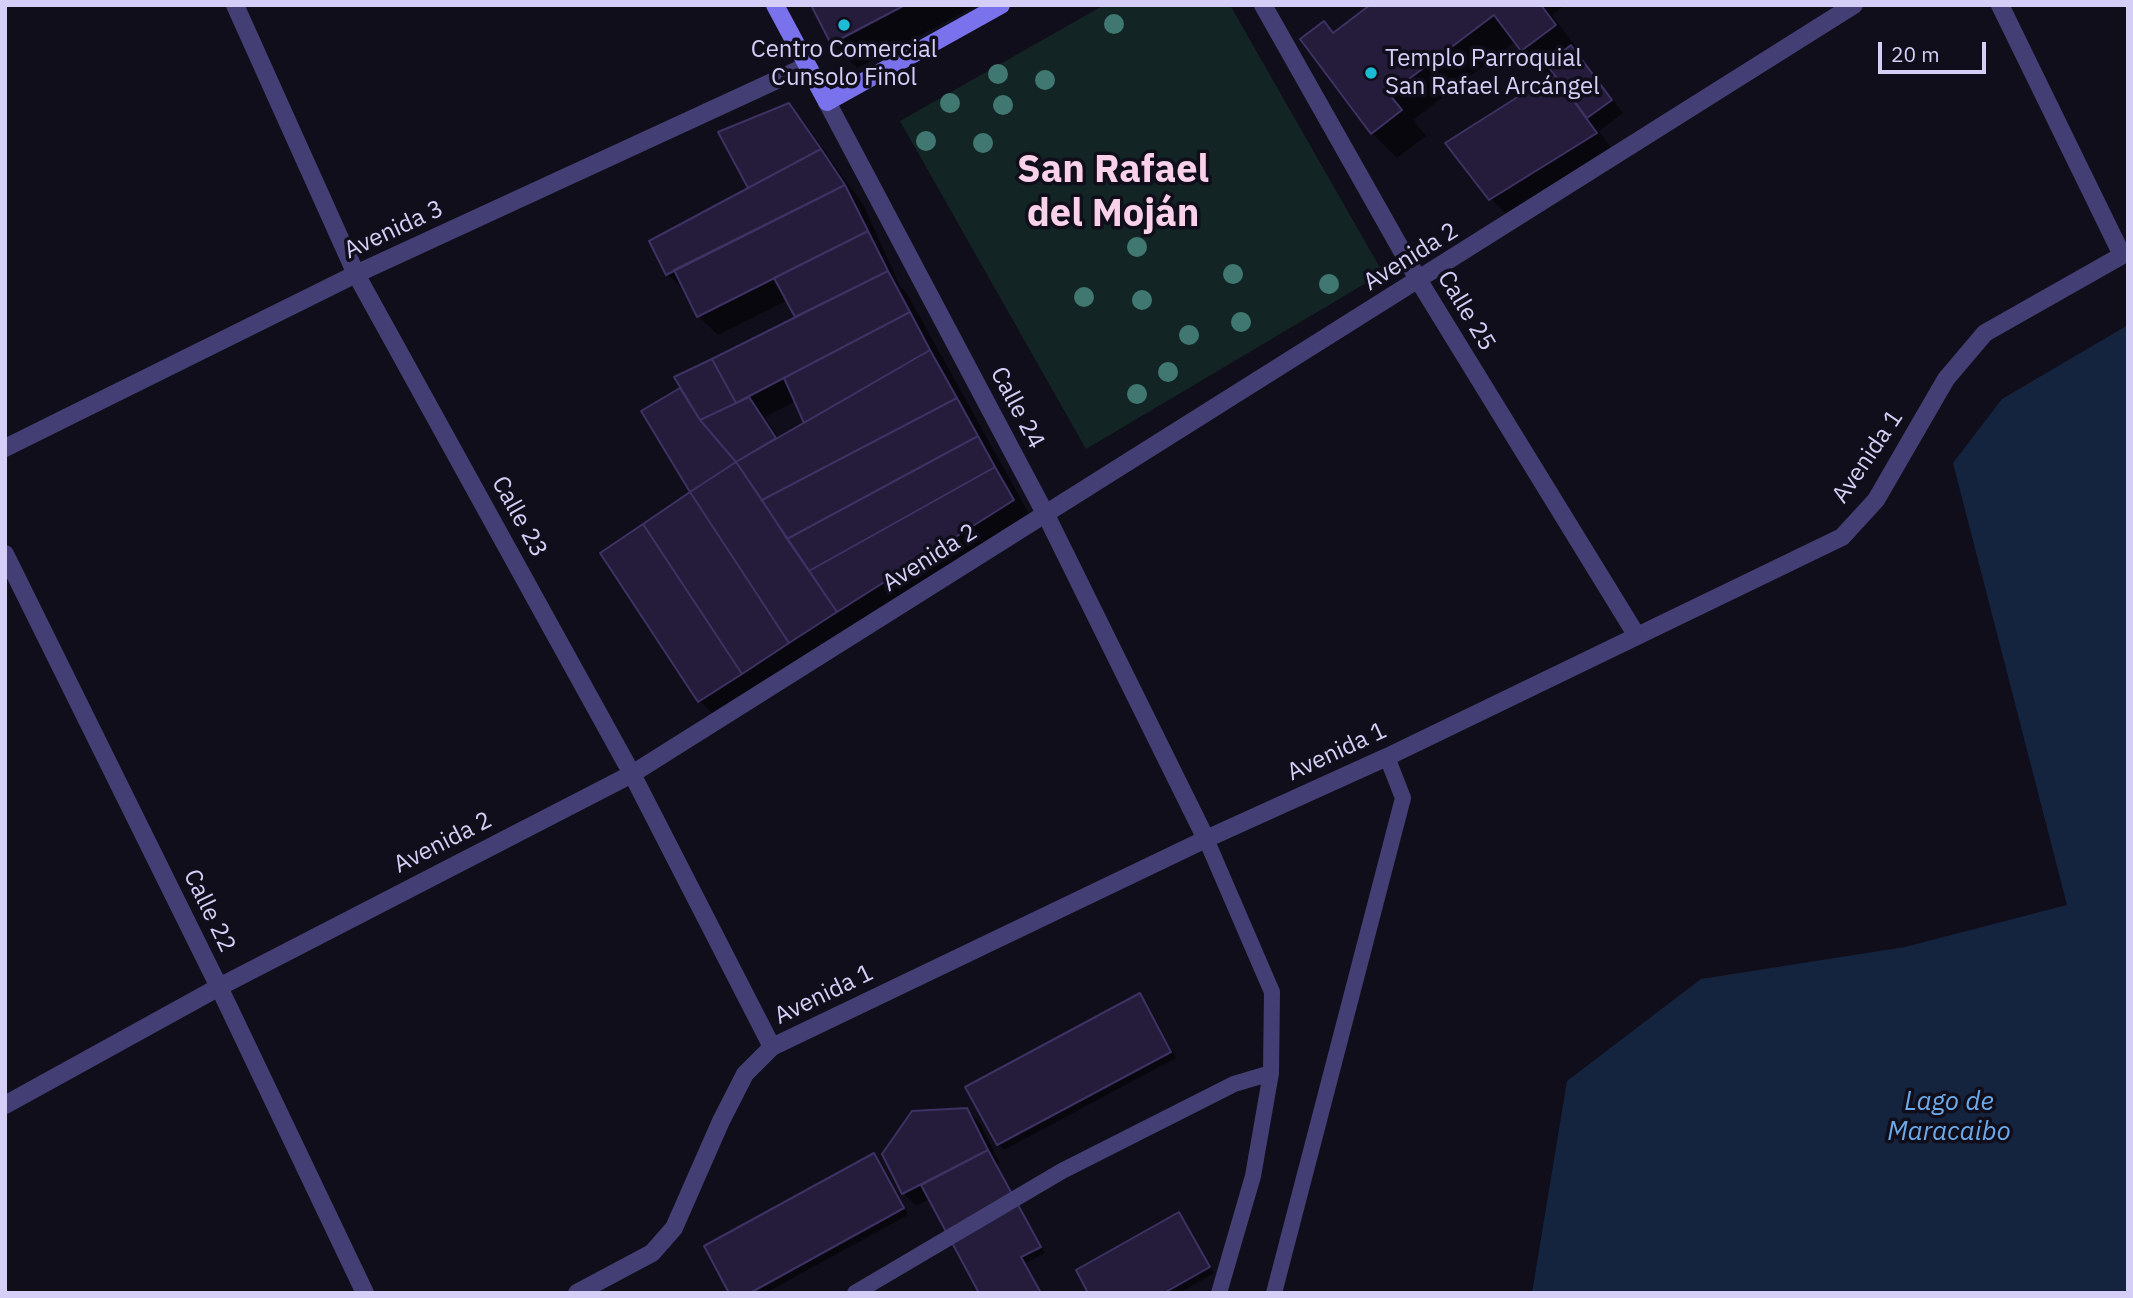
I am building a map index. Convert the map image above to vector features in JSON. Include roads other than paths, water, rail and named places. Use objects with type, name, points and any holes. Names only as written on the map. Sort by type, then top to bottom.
[{"type":"street","name":"Calle 23","points":[[235,5],[356,274],[632,774],[772,1047]]},
{"type":"street","name":"Calle 24","points":[[775,5],[1046,514],[1206,839]]},
{"type":"street","points":[[827,102],[1001,5]]},
{"type":"street","name":"Calle 25","points":[[1263,5],[1419,281],[1637,636]]},
{"type":"street","name":"Avenida 2","points":[[5,1105],[219,987],[632,774],[1854,5]]},
{"type":"street","points":[[2000,5],[2125,253]]},
{"type":"street","name":"Avenida 3","points":[[5,448],[356,274],[807,66]]},
{"type":"street","name":"Avenida 1","points":[[577,1293],[652,1252],[674,1228],[721,1121],[745,1074],[772,1047],[1206,839],[1387,757],[1842,537],[1876,500],[1946,379],[1985,333],[2125,253]]},
{"type":"street","name":"Calle 22","points":[[5,554],[219,987],[365,1293]]},
{"type":"lane","points":[[1274,1293],[1403,798],[1387,757]]},
{"type":"lane","points":[[1206,839],[1272,992],[1271,1073],[1253,1176],[1219,1293]]},
{"type":"lane","points":[[855,1293],[1062,1171],[1234,1084],[1271,1073]]},
{"type":"water","name":"Lago de Maracaibo","points":[[2128,325],[2128,1293],[1532,1293],[1567,1081],[1701,979],[1905,947],[2067,905],[1953,463],[2002,399]]},
{"type":"place","name":"Centro Comercial Cunsolo Finol","points":[[844,25]]},
{"type":"place","name":"Templo Parroquial San Rafael Arcángel","points":[[1371,73]]},
{"type":"district","name":"San Rafael del Moján","points":[[1113,193]]}]
